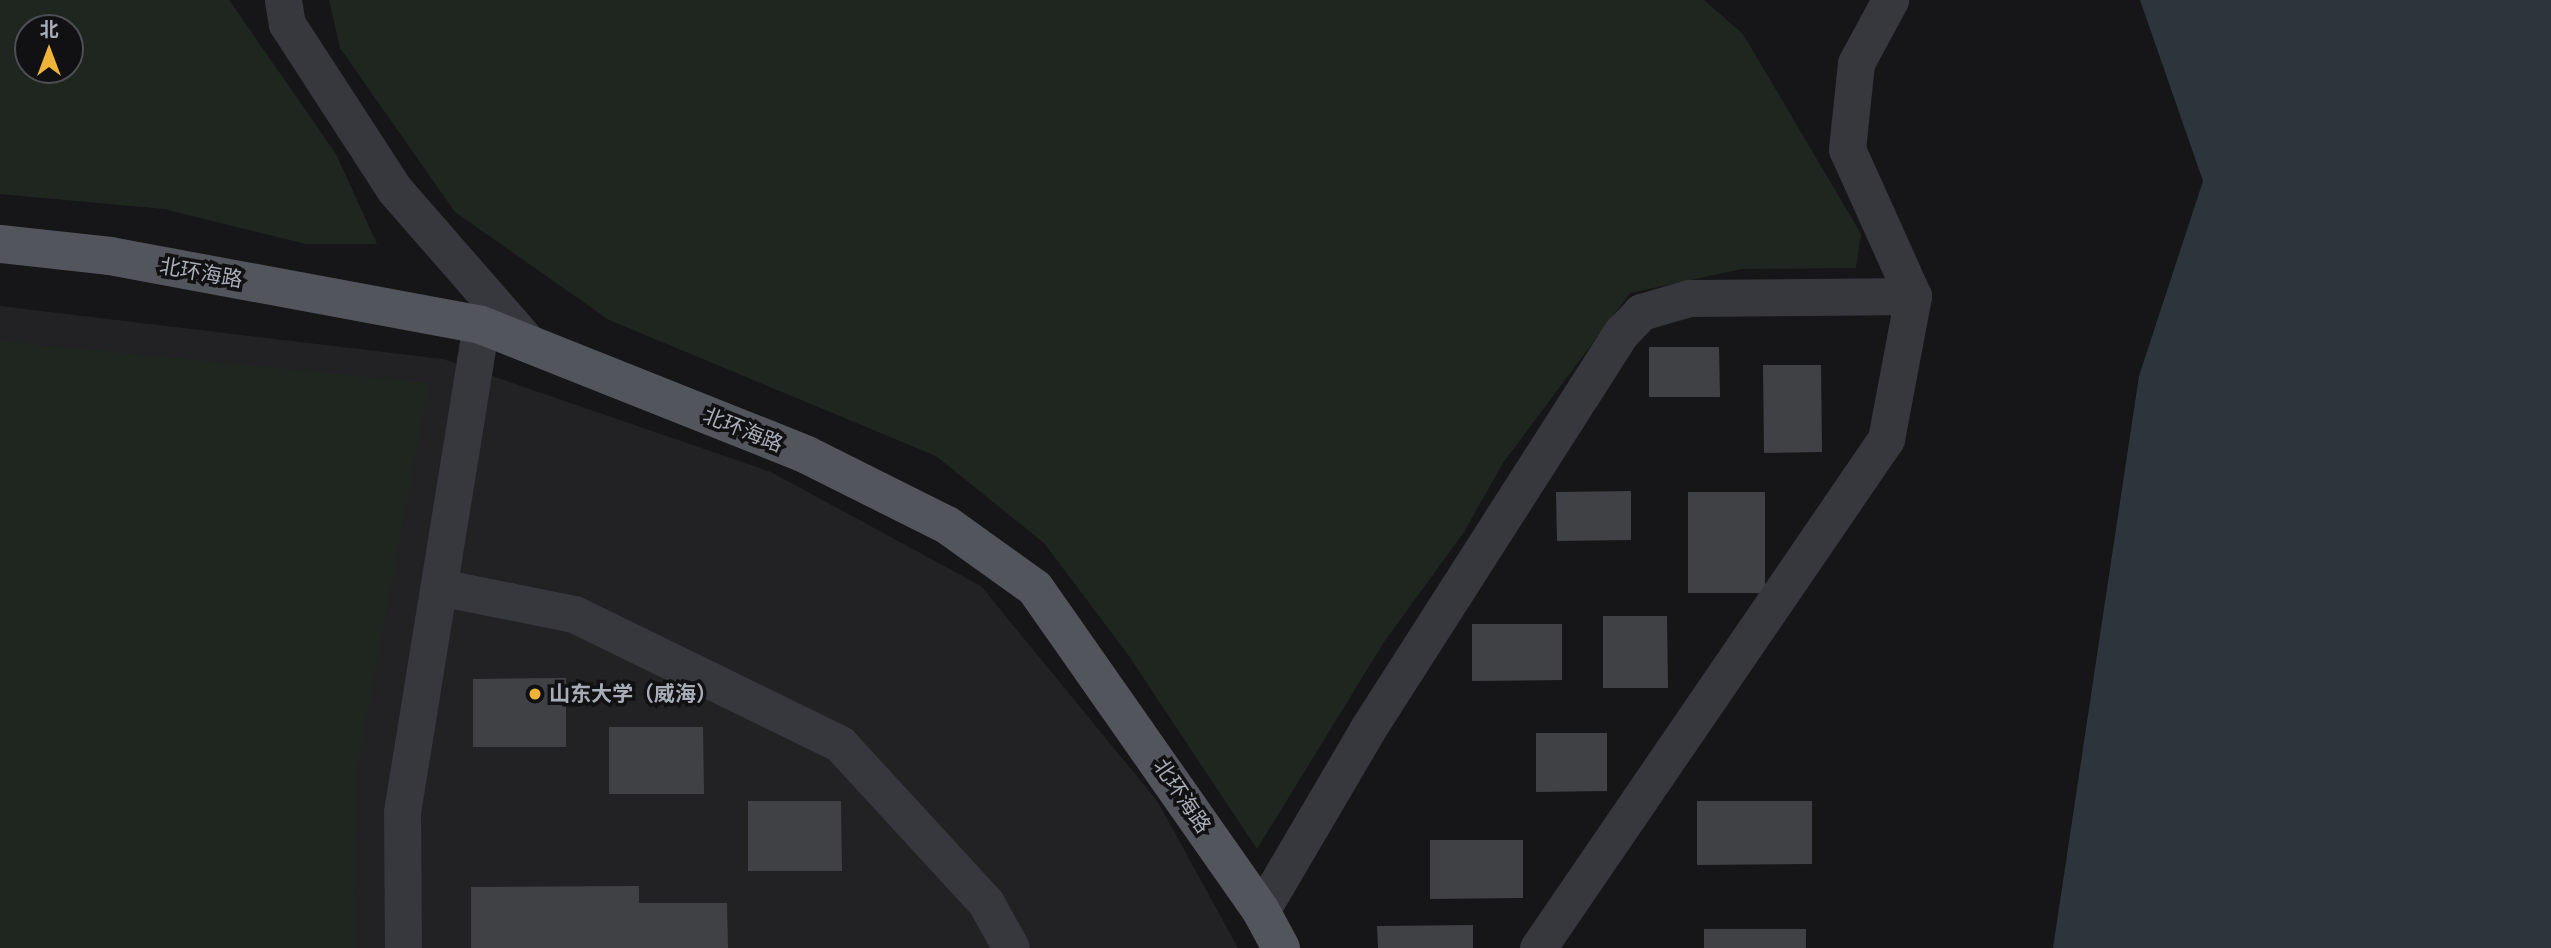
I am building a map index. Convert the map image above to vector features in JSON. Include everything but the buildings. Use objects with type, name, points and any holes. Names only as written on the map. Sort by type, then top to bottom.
[{"type":"main road","name":"北环海路","points":[[0,244],[110,256],[481,325],[807,455],[947,525],[1035,588],[1261,911],[1281,948]]},
{"type":"lane","points":[[283,0],[287,24],[394,189],[529,344]]},
{"type":"lane","points":[[1538,948],[1886,439],[1913,296],[1847,149],[1856,63],[1890,0]]},
{"type":"lane","points":[[1261,911],[1367,730],[1622,332],[1641,312],[1689,298],[1913,296]]},
{"type":"lane","points":[[403,948],[402,812],[481,325]]},
{"type":"lane","points":[[439,587],[574,614],[840,744],[986,904],[1011,948]]},
{"type":"shaded area","points":[[0,0],[229,0],[336,154],[377,244],[306,244],[164,209],[0,194]]},
{"type":"shaded area","points":[[329,0],[1704,0],[1743,34],[1861,234],[1856,268],[1742,269],[1630,293],[1503,463],[1464,532],[1384,642],[1257,849],[1129,656],[1044,543],[936,456],[609,320],[455,212],[340,48]]},
{"type":"shaded area","points":[[2140,0],[2551,0],[2551,948],[2053,948],[2139,376],[2203,181]]},
{"type":"shaded area","name":"山东大学（威海）","points":[[0,306],[443,359],[771,472],[981,586],[1158,802],[1238,948],[0,948]]},
{"type":"shaded area","points":[[0,341],[429,383],[356,776],[355,948],[0,948]]},
{"type":"place","name":"山东大学（威海）","points":[[535,694]]}]
